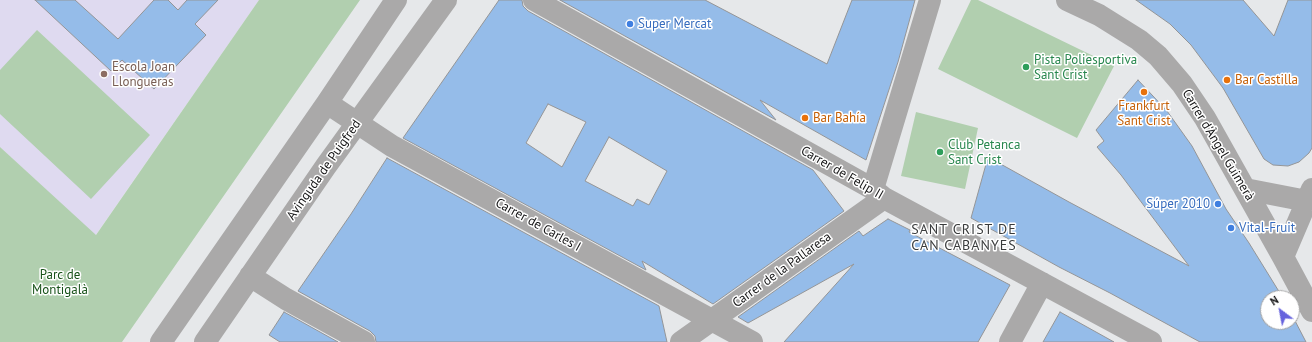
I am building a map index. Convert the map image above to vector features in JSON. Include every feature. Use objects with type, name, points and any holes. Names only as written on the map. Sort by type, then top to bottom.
[{"type":"street","points":[[161,342],[327,103],[396,0]]},
{"type":"street","name":"Avinguda de Puigfred","points":[[205,342],[357,123],[446,0]]},
{"type":"street","name":"Carrer de Felip II","points":[[534,0],[878,193],[1151,342]]},
{"type":"street","points":[[878,193],[930,0]]},
{"type":"street","name":"Carrer d'Àngel Guimerà","points":[[1067,0],[1100,16],[1133,36],[1158,56],[1182,84],[1206,118],[1312,312]]},
{"type":"street","name":"Carrer de Carles I","points":[[327,103],[392,146],[752,342]]},
{"type":"street","points":[[1245,189],[1310,195],[1283,257]]},
{"type":"street","name":"Carrer de la Pallaresa","points":[[681,342],[713,320],[878,193]]},
{"type":"street","points":[[250,276],[286,299],[364,342]]},
{"type":"street","points":[[1010,342],[1042,283]]},
{"type":"shaded area","name":"Escola Joan Llongueras","points":[[0,0],[259,0],[95,236],[0,147]]},
{"type":"green space","name":"Parc de Montigalà","points":[[259,0],[360,0],[122,342],[0,342],[0,147],[96,235]]},
{"type":"green space","name":"Pista Poliesportiva Sant Crist","points":[[971,0],[978,0],[1114,66],[1077,138],[938,69]]},
{"type":"green space","points":[[37,30],[150,135],[91,199],[0,114],[0,70]]},
{"type":"green space","name":"Club Petanca Sant Crist","points":[[916,112],[978,128],[965,189],[901,176]]},
{"type":"building","points":[[35,0],[75,0],[118,39],[154,0],[168,0],[178,10],[187,0],[218,0],[195,24],[206,35],[154,89],[122,60],[111,71]]},
{"type":"building","points":[[499,0],[522,0],[523,6],[528,11],[813,170],[844,211],[713,304],[642,261],[646,270],[403,138]],"holes":[[[548,104],[586,122],[562,167],[526,143]],[[609,137],[667,171],[649,205],[637,199],[633,206],[585,181]]]},
{"type":"building","points":[[560,0],[705,0],[827,64],[852,0],[915,0],[898,62],[866,160],[760,100],[776,120]]},
{"type":"building","points":[[1136,0],[1243,0],[1274,36],[1288,0],[1312,0],[1312,148],[1309,153],[1299,162],[1288,166],[1273,165],[1264,159],[1223,88],[1191,45],[1170,24]]},
{"type":"building","points":[[1138,80],[1167,111],[1192,146],[1226,209],[1278,290],[1260,290],[1260,330],[1300,330],[1306,342],[1200,342],[971,218],[988,157],[1189,266],[1121,175],[1097,147],[1104,141],[1096,130]]},
{"type":"building","points":[[387,158],[659,306],[667,342],[376,342],[375,336],[370,331],[298,291],[351,214]]},
{"type":"building","points":[[888,219],[910,230],[909,232],[1010,285],[978,342],[784,342],[854,264],[748,323],[738,317],[859,231],[863,236]]},
{"type":"building","points":[[284,312],[338,342],[280,342],[269,335]]},
{"type":"building","points":[[1060,312],[1114,342],[1043,342]]},
{"type":"place","name":"Super Mercat","points":[[630,24]]},
{"type":"place","name":"Pista Poliesportiva Sant Crist","points":[[1026,67]]},
{"type":"place","name":"Escola Joan Llongueras","points":[[104,74]]},
{"type":"place","name":"Bar Castilla","points":[[1227,80]]},
{"type":"place","name":"Frankfurt Sant Crist","points":[[1144,92]]},
{"type":"place","name":"Bar Bahía","points":[[805,118]]},
{"type":"place","name":"Club Petanca Sant Crist","points":[[940,152]]},
{"type":"place","name":"Súper 2010","points":[[1218,204]]},
{"type":"place","name":"Vital-Fruit","points":[[1231,228]]},
{"type":"district","name":"SANT CRIST DE CAN CABANYES","points":[[964,238]]}]
